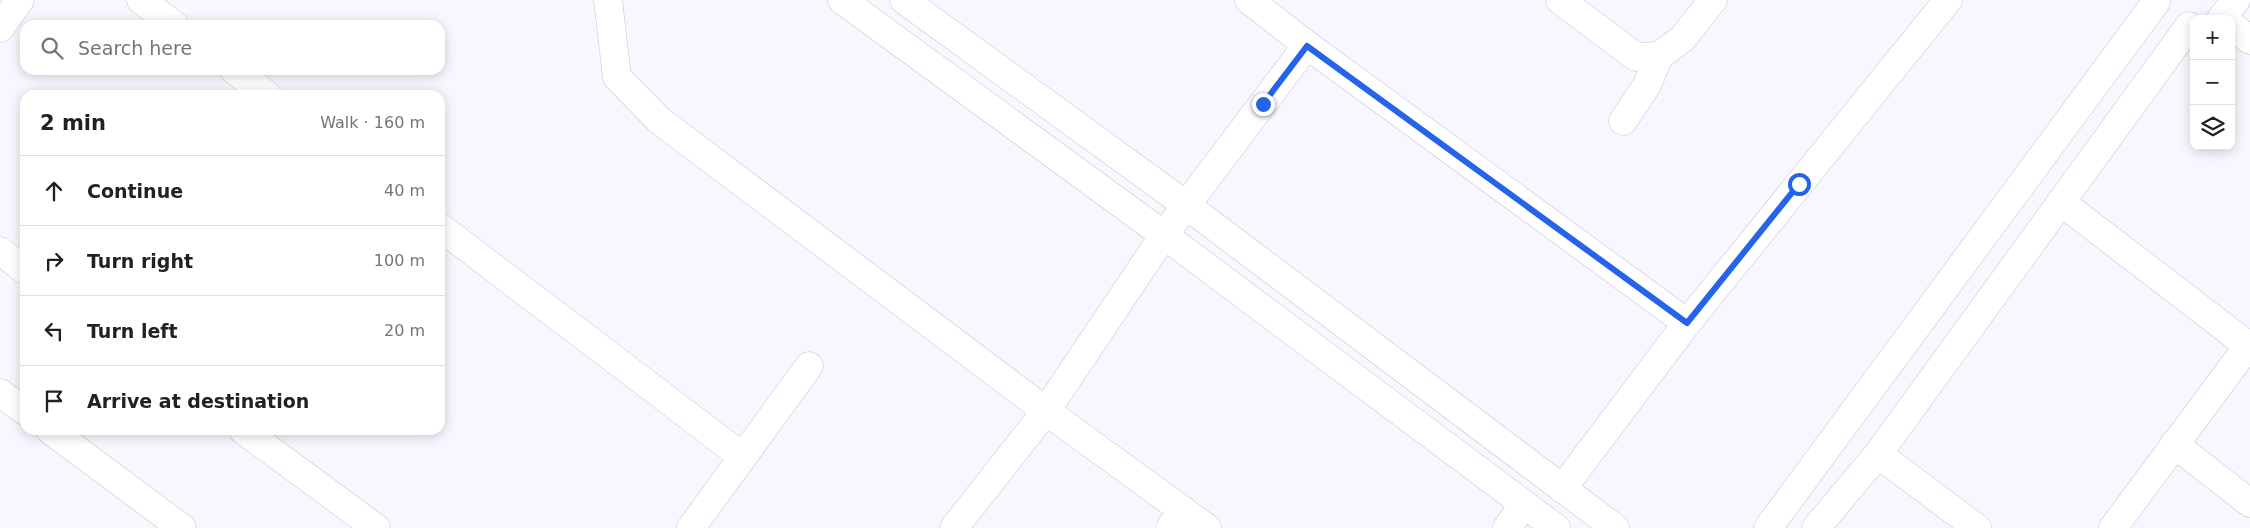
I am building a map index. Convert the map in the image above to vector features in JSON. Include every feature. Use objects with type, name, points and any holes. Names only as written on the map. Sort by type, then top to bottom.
[{"type":"street","points":[[0,28],[20,0]]},
{"type":"street","points":[[141,0],[167,20]]},
{"type":"street","points":[[608,0],[616,77],[659,120],[1046,411],[1177,519],[1207,528]]},
{"type":"street","points":[[842,0],[1164,235],[1556,528]]},
{"type":"street","points":[[904,0],[1186,205],[1615,528]]},
{"type":"street","points":[[1249,0],[1307,46],[1687,323]]},
{"type":"street","points":[[1560,0],[1636,57],[1659,56]]},
{"type":"street","points":[[1623,121],[1647,85],[1659,56],[1682,39],[1713,0]]},
{"type":"street","points":[[1562,489],[1687,323],[1948,0]]},
{"type":"street","points":[[2225,15],[2236,0]]},
{"type":"street","points":[[1768,528],[2156,1],[2170,17],[2190,26]]},
{"type":"street","points":[[1816,528],[1878,454],[2190,27]]},
{"type":"street","points":[[2235,29],[2250,40]]},
{"type":"street","points":[[954,528],[1046,411],[1164,235],[1307,46]]},
{"type":"street","points":[[240,75],[260,90]]},
{"type":"street","points":[[2061,202],[2249,346],[2113,528]]},
{"type":"street","points":[[445,231],[743,457]]},
{"type":"street","points":[[0,251],[20,266]]},
{"type":"street","points":[[691,528],[809,366]]},
{"type":"street","points":[[0,393],[20,408]]},
{"type":"street","points":[[57,435],[182,528]]},
{"type":"street","points":[[250,435],[376,528]]},
{"type":"street","points":[[2174,444],[2250,503]]},
{"type":"street","points":[[1878,454],[1977,528]]},
{"type":"street","points":[[1507,528],[1524,504]]},
{"type":"route","points":[[1263,104],[1307,46],[1687,323],[1799,184]]}]
